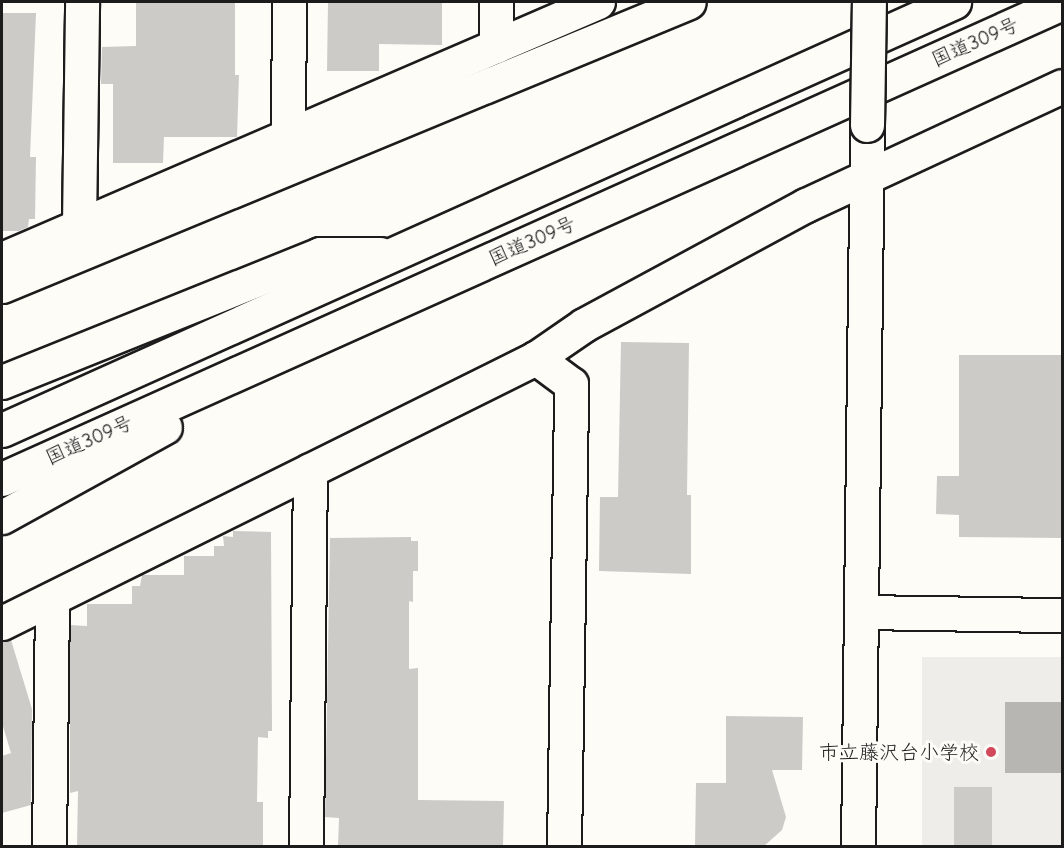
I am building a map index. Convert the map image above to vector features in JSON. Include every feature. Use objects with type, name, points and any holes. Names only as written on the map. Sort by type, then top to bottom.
[{"type":"main road","points":[[79,225],[82,2]]},
{"type":"main road","points":[[288,135],[290,2]]},
{"type":"main road","points":[[496,2],[496,46]]},
{"type":"main road","points":[[2,259],[598,2]]},
{"type":"main road","points":[[2,286],[688,2]]},
{"type":"main road","points":[[858,846],[868,2]]},
{"type":"main road","points":[[2,430],[954,2]]},
{"type":"main road","name":"国道309号","points":[[2,479],[1062,3]]},
{"type":"main road","points":[[2,623],[536,358],[594,320],[806,205],[1062,86]]},
{"type":"main road","points":[[2,382],[320,254],[393,254]]},
{"type":"main road","points":[[2,517],[355,319]]},
{"type":"main road","points":[[536,358],[571,384],[564,846]]},
{"type":"main road","points":[[306,846],[310,470]]},
{"type":"main road","points":[[49,846],[52,599]]},
{"type":"main road","points":[[861,612],[1062,615]]},
{"type":"shaded area","name":"市立藤沢台小学校","points":[[922,657],[1062,657],[1062,846],[922,846]]},
{"type":"shaded area","points":[[1005,702],[1062,702],[1062,773],[1005,773]]},
{"type":"building","points":[[136,2],[235,3],[235,75],[239,75],[237,137],[164,137],[163,163],[113,163],[113,84],[101,84],[102,47],[136,46]]},
{"type":"building","points":[[328,2],[442,2],[442,45],[379,44],[379,71],[327,71]]},
{"type":"building","points":[[2,13],[36,13],[30,157],[36,157],[35,219],[29,219],[28,227],[19,231],[2,231]]},
{"type":"building","points":[[621,342],[689,343],[687,495],[691,495],[691,574],[599,571],[600,497],[618,497]]},
{"type":"building","points":[[959,355],[1062,355],[1062,538],[959,537],[959,515],[936,514],[937,476],[959,476]]},
{"type":"building","points":[[233,531],[271,532],[272,731],[268,731],[268,738],[258,737],[257,802],[263,802],[263,846],[77,846],[78,791],[70,793],[70,625],[87,626],[87,604],[132,604],[132,586],[140,586],[142,575],[184,575],[184,556],[214,556],[214,546],[224,546],[223,536],[233,537]]},
{"type":"building","points":[[411,537],[411,541],[418,541],[418,571],[413,571],[413,602],[409,601],[409,669],[418,668],[418,800],[504,801],[503,846],[338,846],[339,818],[325,817],[330,538]]},
{"type":"building","points":[[11,640],[32,709],[31,805],[2,813],[2,756],[11,753],[2,723],[2,642]]},
{"type":"building","points":[[726,716],[803,717],[802,770],[772,770],[786,817],[782,830],[764,846],[695,846],[696,783],[726,783]]},
{"type":"building","points":[[954,787],[992,787],[992,846],[954,846]]},
{"type":"place","name":"市立藤沢台小学校","points":[[991,752]]}]
